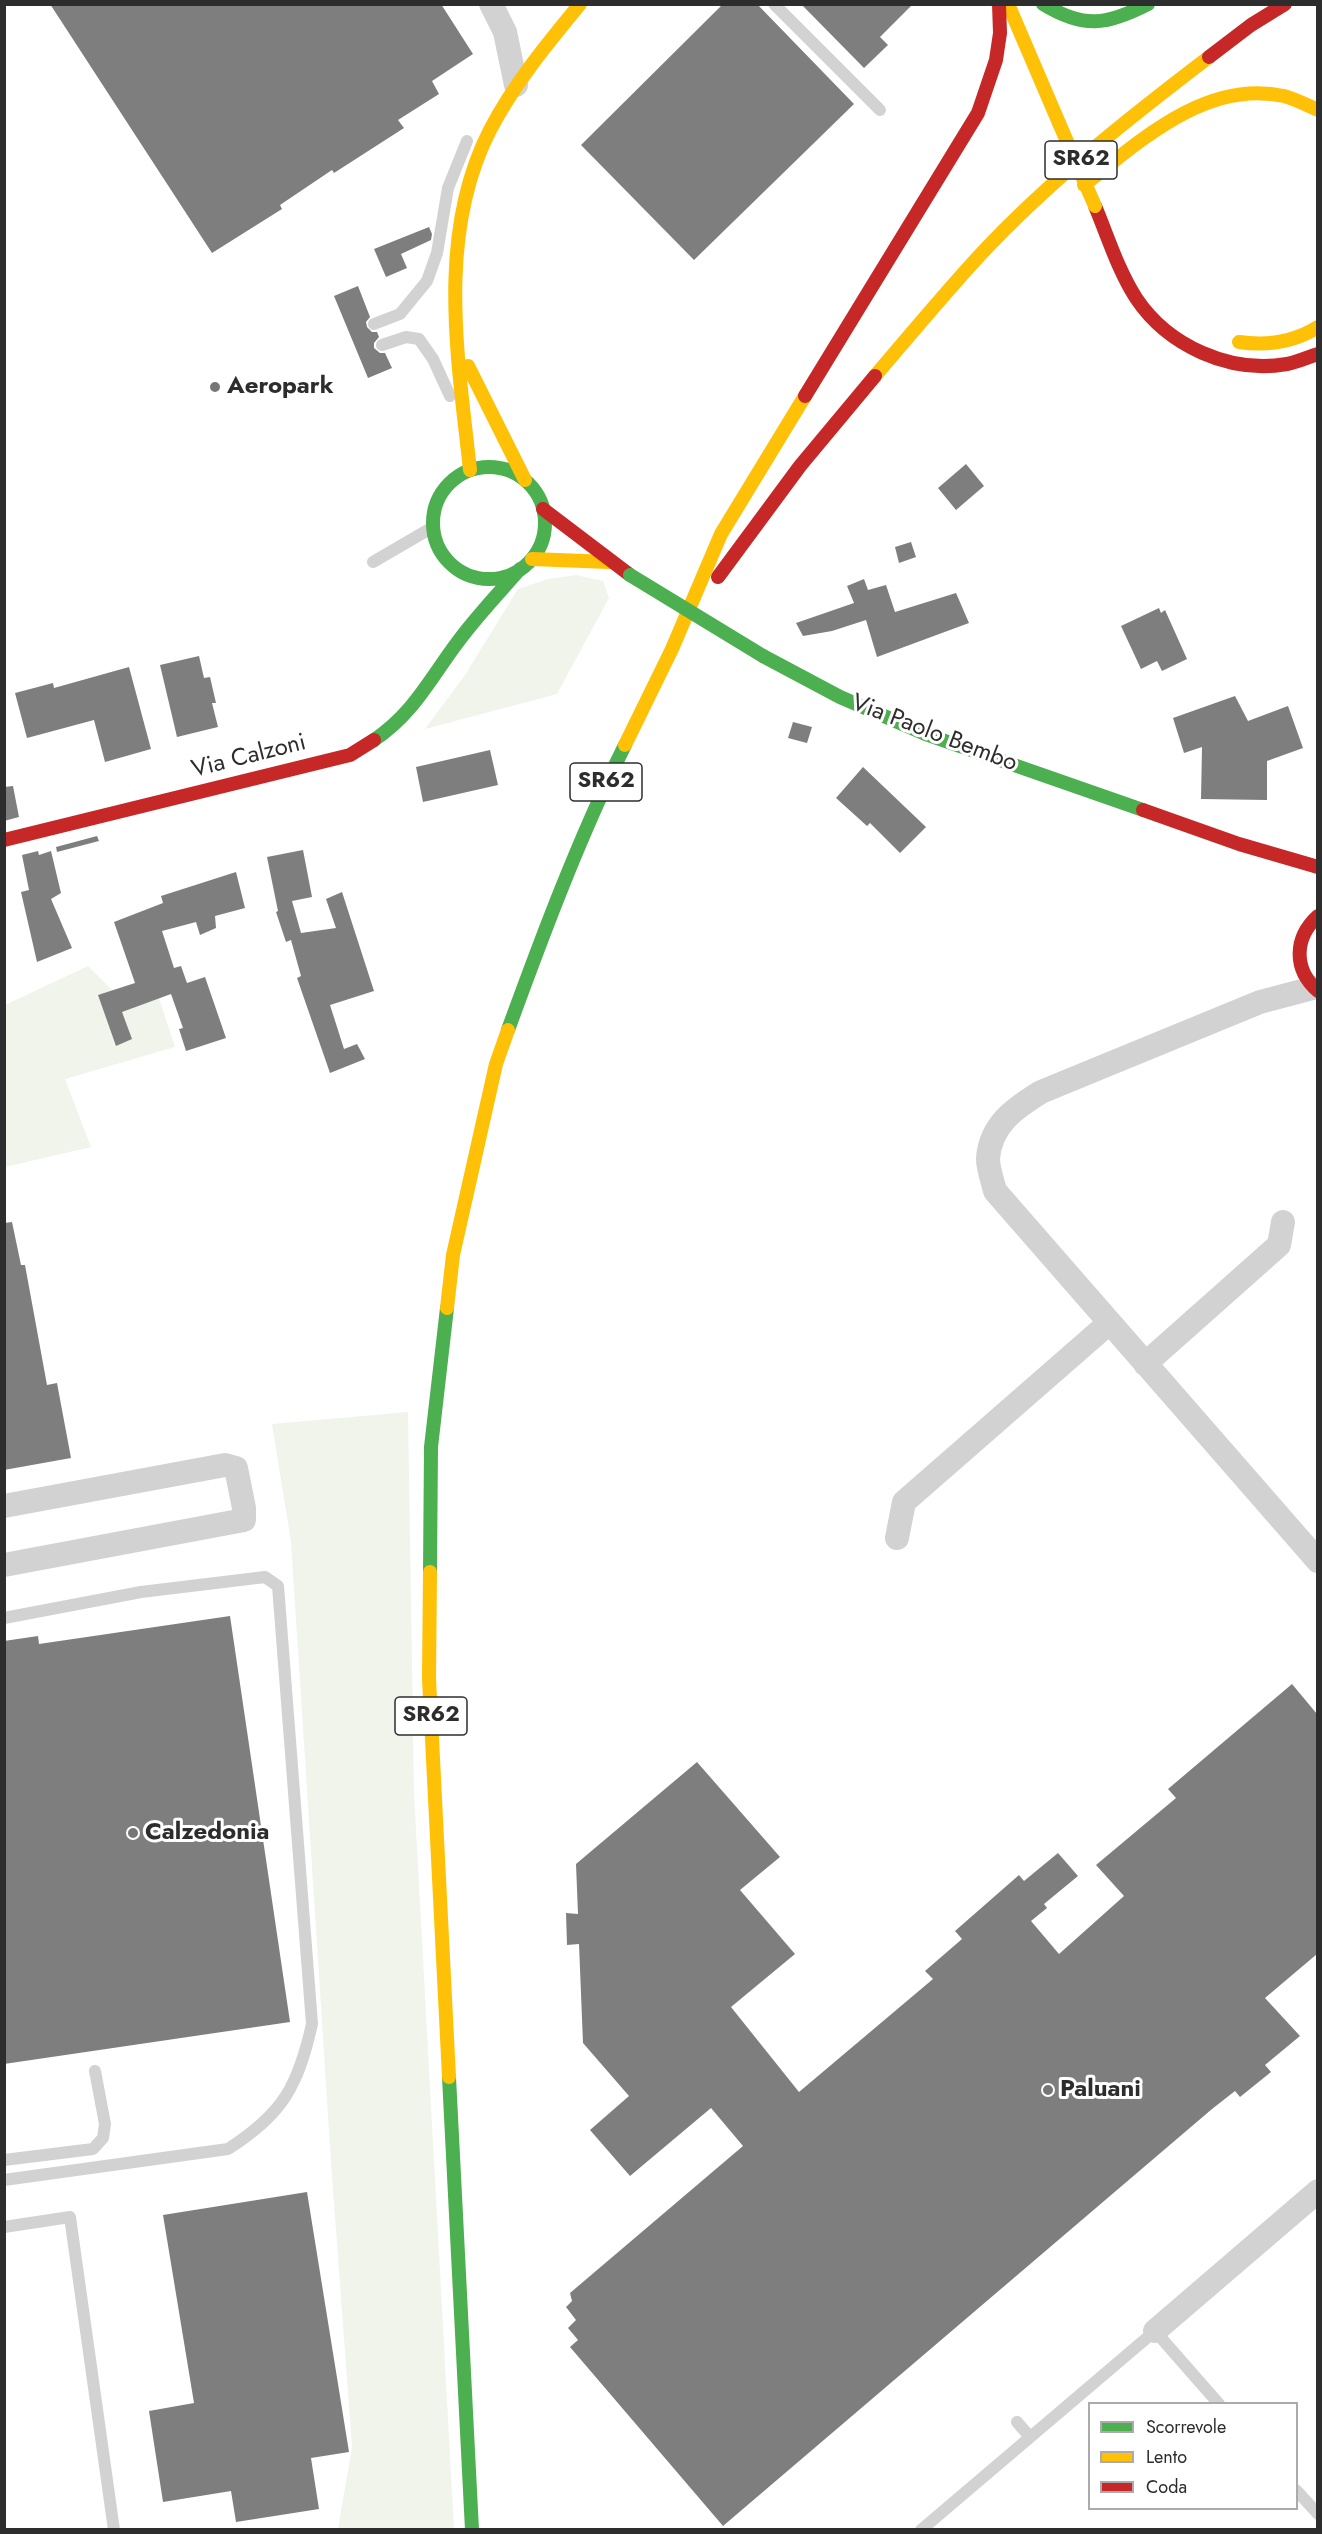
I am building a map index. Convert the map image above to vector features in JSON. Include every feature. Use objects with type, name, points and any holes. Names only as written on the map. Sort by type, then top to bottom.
[{"type":"main road","name":"Via Paolo Bembo","points":[[470,470],[459,348],[458,245],[468,186],[480,152],[516,85],[579,4]]},
{"type":"main road","points":[[672,649],[721,534],[978,113],[991,83],[998,53],[1002,29],[999,4]]},
{"type":"main road","points":[[1008,4],[1128,283],[1144,310],[1167,333],[1207,356],[1245,365],[1286,364],[1317,354]]},
{"type":"main road","points":[[1043,4],[1060,15],[1092,24],[1119,19],[1148,4]]},
{"type":"main road","name":"SR62","points":[[472,2529],[429,1678],[431,1448],[453,1254],[496,1064],[549,918],[598,800],[672,649],[726,566],[800,466],[981,254],[1063,175],[1144,107],[1251,25],[1285,4]]},
{"type":"main road","points":[[1069,195],[1153,132],[1195,106],[1222,96],[1253,92],[1285,95],[1317,110]]},
{"type":"main road","points":[[1081,134],[1104,185]]},
{"type":"main road","points":[[902,344],[982,274]]},
{"type":"main road","points":[[1225,339],[1245,343],[1280,342],[1310,332],[1317,327]]},
{"type":"main road","name":"Via Paolo Bembo","points":[[459,348],[525,480],[536,493],[543,509],[609,562],[763,656],[840,697],[928,735],[1281,857],[1317,867]]},
{"type":"main road","points":[[525,480],[499,468],[485,467],[470,470],[457,477],[442,492],[434,512],[433,527],[442,554],[464,578],[492,579],[507,576],[532,559],[541,544],[545,526],[543,509]]},
{"type":"main road","name":"Via Paolo Bembo","points":[[532,559],[609,562]]},
{"type":"main road","name":"Via Calzoni","points":[[4,840],[350,755],[393,727],[418,700],[458,641],[520,569]]},
{"type":"main road","name":"Via Calzoni","points":[[458,641],[462,614]]},
{"type":"main road","name":"Via Paolo Bembo","points":[[1281,857],[1305,878]]},
{"type":"main road","points":[[1315,898],[1315,917],[1304,931],[1299,946],[1299,962],[1304,976],[1315,989]]},
{"type":"street","points":[[491,4],[505,32],[516,85]]},
{"type":"street","points":[[505,32],[547,45]]},
{"type":"street","points":[[1260,1002],[1299,962]]},
{"type":"street","points":[[1315,989],[1260,1002],[1041,1092],[1013,1110],[997,1128],[988,1160],[995,1191],[1317,1561]]},
{"type":"street","points":[[1145,1364],[1279,1245],[1283,1222]]},
{"type":"street","points":[[897,1538],[904,1502],[1109,1323]]},
{"type":"street","points":[[4,1506],[225,1466],[236,1468],[244,1508],[244,1520],[5,1562]]},
{"type":"street","points":[[1155,2331],[1317,2191]]},
{"type":"lane","points":[[774,4],[880,110]]},
{"type":"lane","points":[[374,324],[400,314],[427,281],[437,253],[448,188],[466,141],[500,112]]},
{"type":"lane","points":[[382,345],[406,337],[419,339],[427,348],[449,394],[470,470]]},
{"type":"lane","points":[[373,562],[433,527]]},
{"type":"lane","points":[[4,1618],[141,1592],[265,1577],[278,1586],[312,2024],[305,2056],[286,2098],[256,2131],[228,2149],[4,2180]]},
{"type":"lane","points":[[4,2160],[93,2149],[103,2138],[105,2124],[95,2071]]},
{"type":"lane","points":[[4,2227],[70,2217],[114,2529]]},
{"type":"lane","points":[[921,2529],[1155,2331],[1218,2402]]},
{"type":"lane","points":[[1017,2422],[1030,2437]]},
{"type":"lane","points":[[1298,2492],[1317,2514]]},
{"type":"shaded area","points":[[576,575],[603,581],[609,598],[557,694],[425,729],[465,675],[518,589],[548,579]]},
{"type":"shaded area","points":[[88,966],[130,1008],[159,998],[175,1047],[65,1079],[91,1147],[5,1167],[5,1005]]},
{"type":"shaded area","points":[[408,1412],[414,1793],[454,2529],[338,2529],[352,2447],[291,1542],[272,1424]]},
{"type":"building","points":[[50,4],[441,4],[473,54],[432,81],[439,94],[398,120],[404,128],[334,173],[332,170],[280,205],[282,209],[212,253]]},
{"type":"building","points":[[723,4],[757,4],[854,104],[694,260],[581,145]]},
{"type":"building","points":[[801,4],[913,4],[880,37],[888,45],[864,68]]},
{"type":"building","points":[[429,227],[432,234],[431,240],[401,254],[407,268],[386,277],[374,249]]},
{"type":"building","points":[[358,286],[370,317],[366,322],[367,327],[372,332],[377,332],[379,337],[374,343],[374,348],[380,353],[385,353],[392,368],[368,378],[334,296]]},
{"type":"building","points":[[966,464],[984,486],[956,510],[938,488]]},
{"type":"building","points":[[911,542],[916,557],[899,563],[895,547]]},
{"type":"building","points":[[864,579],[868,590],[886,585],[895,612],[956,593],[969,623],[877,657],[866,620],[832,631],[803,636],[796,623],[854,603],[847,586]]},
{"type":"building","points":[[1159,608],[1161,613],[1165,610],[1187,659],[1162,671],[1157,661],[1141,669],[1121,626]]},
{"type":"building","points":[[199,656],[204,678],[210,677],[216,703],[212,703],[218,727],[177,737],[160,665]]},
{"type":"building","points":[[129,667],[151,749],[105,762],[94,720],[27,738],[15,693],[53,683],[54,688]]},
{"type":"building","points":[[1235,696],[1248,721],[1288,706],[1303,748],[1267,761],[1267,800],[1201,799],[1202,747],[1184,753],[1173,718]]},
{"type":"building","points":[[793,722],[812,727],[807,743],[788,738]]},
{"type":"building","points":[[490,750],[498,785],[423,802],[416,767]]},
{"type":"building","points":[[863,767],[926,827],[900,853],[870,823],[867,826],[836,798]]},
{"type":"building","points":[[13,786],[19,817],[4,821],[4,787]]},
{"type":"building","points":[[97,836],[99,841],[57,852],[56,847]]},
{"type":"building","points":[[303,850],[312,897],[292,901],[301,933],[336,928],[326,899],[342,892],[374,991],[330,1005],[344,1049],[357,1044],[365,1059],[330,1073],[297,978],[301,976],[291,940],[286,942],[276,912],[278,911],[267,857]]},
{"type":"building","points":[[38,851],[39,855],[51,851],[61,893],[51,899],[72,948],[37,962],[21,892],[29,890],[22,855]]},
{"type":"building","points":[[236,872],[245,908],[215,916],[216,928],[200,935],[196,922],[162,931],[174,968],[181,966],[187,983],[205,977],[226,1038],[186,1051],[179,1029],[183,1028],[171,994],[122,1012],[132,1039],[116,1046],[98,995],[135,983],[114,922],[163,903],[161,896]]},
{"type":"building","points":[[12,1222],[21,1265],[25,1265],[47,1385],[57,1383],[71,1458],[4,1470],[4,1223]]},
{"type":"building","name":"Calzedonia","points":[[230,1616],[290,2022],[4,2064],[4,1641],[38,1636],[39,1644]]},
{"type":"building","name":"Paluani","points":[[1292,1684],[1317,1714],[1317,1954],[1265,1998],[1300,2036],[1265,2065],[1271,2072],[1240,2097],[1235,2091],[1212,2109],[723,2526],[570,2347],[578,2340],[568,2328],[576,2320],[566,2307],[572,2301],[570,2293],[743,2146],[711,2108],[630,2176],[590,2130],[629,2096],[583,2043],[579,1944],[567,1945],[566,1913],[578,1914],[576,1864],[697,1762],[780,1857],[740,1890],[795,1954],[731,2007],[799,2092],[933,1979],[925,1971],[962,1939],[955,1931],[1019,1875],[1024,1881],[1058,1853],[1078,1876],[1044,1904],[1047,1908],[1031,1921],[1059,1954],[1124,1896],[1096,1865],[1176,1798],[1168,1789]]},
{"type":"building","points":[[307,2192],[349,2452],[311,2458],[319,2509],[236,2522],[231,2491],[163,2502],[149,2411],[194,2403],[163,2215]]},
{"type":"traffic: fast","points":[[1043,4],[1071,18],[1083,21],[1108,20],[1148,4]]},
{"type":"traffic: fast","points":[[489,467],[510,472],[528,484],[540,502],[545,523],[540,544],[528,562],[510,574],[489,579],[468,574],[450,562],[438,544],[433,523],[438,502],[450,484],[468,472],[489,467]]},
{"type":"traffic: fast","points":[[374,740],[400,719],[464,633],[520,569]]},
{"type":"traffic: fast","points":[[630,575],[763,656]]},
{"type":"traffic: fast","points":[[763,656],[840,697],[928,735],[1143,810]]},
{"type":"traffic: fast","points":[[508,1030],[577,851],[625,745]]},
{"type":"traffic: fast","points":[[430,1572],[431,1447],[447,1308]]},
{"type":"traffic: fast","points":[[449,2077],[472,2530]]},
{"type":"traffic: slow","points":[[470,470],[460,384],[455,297],[462,212],[473,170],[499,113],[555,34],[580,4]]},
{"type":"traffic: slow","points":[[1008,4],[1059,123]]},
{"type":"traffic: slow","points":[[875,376],[967,270],[1034,201],[1120,127],[1209,57]]},
{"type":"traffic: slow","points":[[1084,185],[1151,133],[1201,105],[1228,97],[1255,93],[1284,96],[1318,110]]},
{"type":"traffic: slow","points":[[1059,123],[1095,206]]},
{"type":"traffic: slow","points":[[1239,342],[1280,342],[1318,327]]},
{"type":"traffic: slow","points":[[468,366],[525,480]]},
{"type":"traffic: slow","points":[[625,745],[672,649],[721,534],[805,396]]},
{"type":"traffic: slow","points":[[532,559],[609,562]]},
{"type":"traffic: slow","points":[[447,1308],[453,1255],[496,1064],[508,1030]]},
{"type":"traffic: slow","points":[[430,1572],[429,1679],[449,2077]]},
{"type":"traffic: jam","points":[[805,396],[978,113],[996,60],[1000,33],[999,4]]},
{"type":"traffic: jam","points":[[1209,57],[1251,25],[1285,4]]},
{"type":"traffic: jam","points":[[1095,206],[1119,265],[1136,298],[1149,315],[1183,343],[1202,353],[1244,365],[1287,364],[1318,354]]},
{"type":"traffic: jam","points":[[718,577],[800,466],[875,376]]},
{"type":"traffic: jam","points":[[543,509],[630,575]]},
{"type":"traffic: jam","points":[[4,840],[350,755],[374,740]]},
{"type":"traffic: jam","points":[[1143,810],[1239,844],[1318,867]]},
{"type":"traffic: jam","points":[[1318,916],[1304,934],[1300,954],[1304,973],[1318,991]]},
{"type":"place","name":"Aeropark","points":[[215,387]]},
{"type":"place","name":"Calzedonia","points":[[133,1833]]},
{"type":"place","name":"Paluani","points":[[1048,2090]]}]
